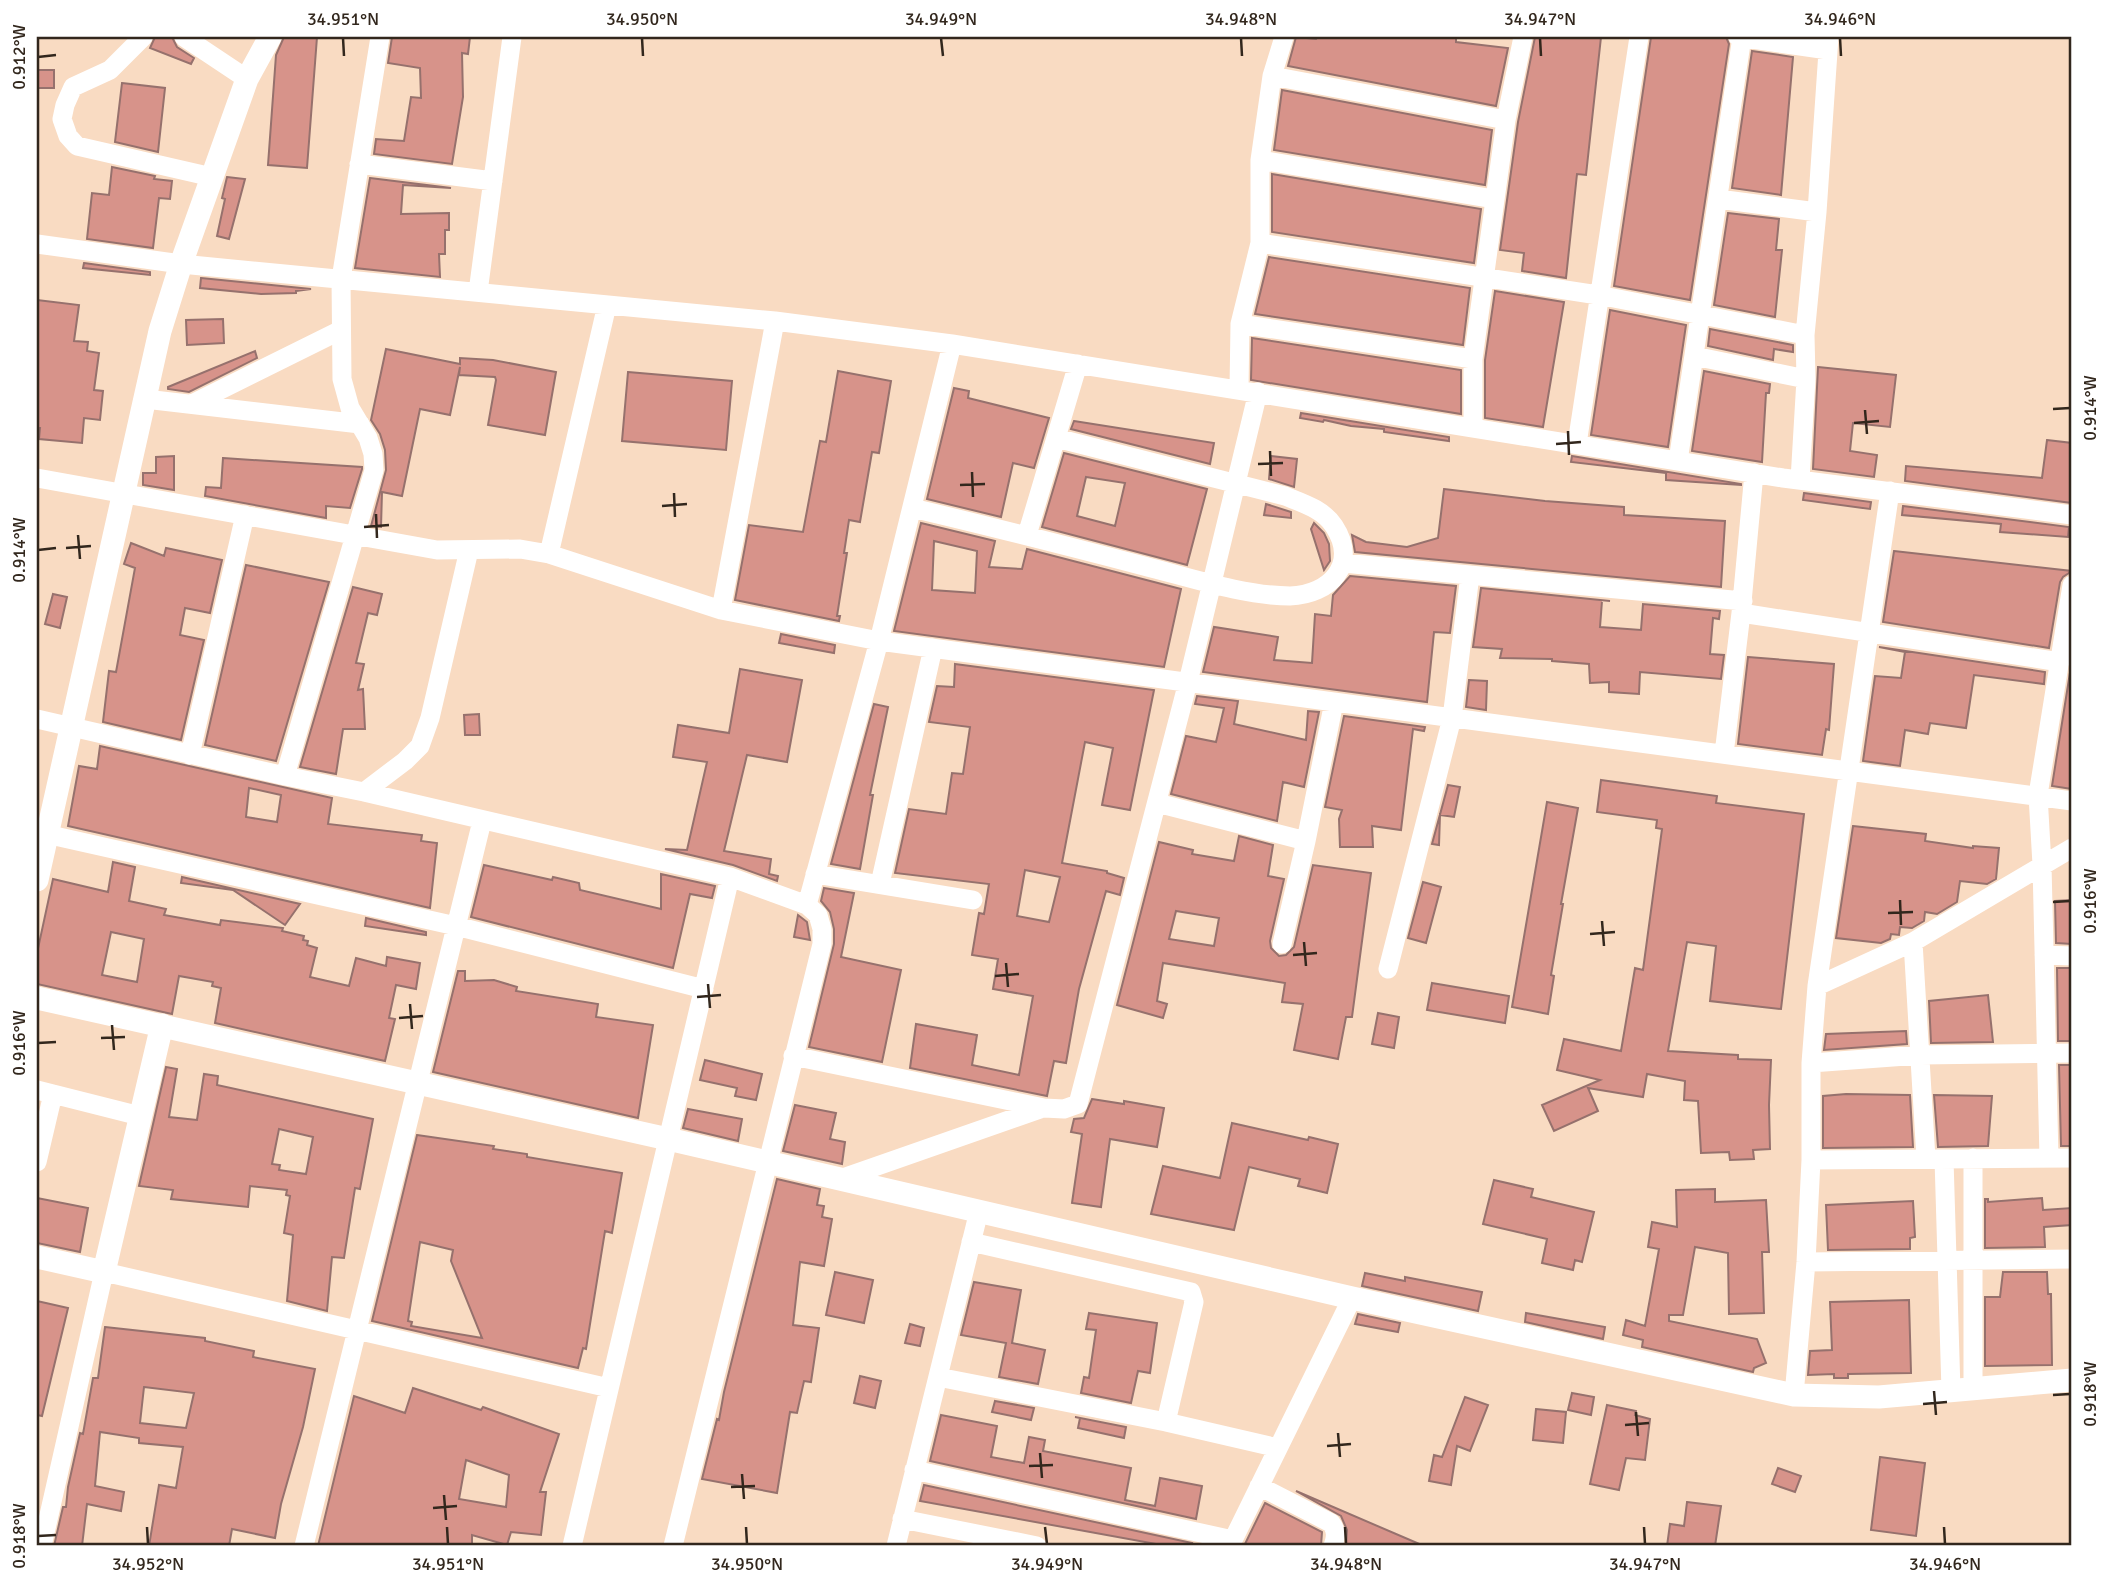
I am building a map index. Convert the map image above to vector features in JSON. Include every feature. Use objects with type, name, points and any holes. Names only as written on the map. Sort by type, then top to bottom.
[{"type":"main road","points":[[37,880],[42,833],[71,728],[160,331],[247,79],[270,37]]},
{"type":"main road","points":[[37,998],[668,1139],[1352,1298],[1794,1395],[1879,1397],[2072,1380]]},
{"type":"main road","points":[[37,1257],[104,1272],[162,1026]]},
{"type":"street","points":[[143,37],[110,70],[73,87],[62,119],[68,136],[77,146],[212,177]]},
{"type":"street","points":[[184,37],[247,79]]},
{"type":"street","points":[[285,776],[353,534],[374,470],[373,454],[350,408],[341,379],[341,279],[380,37]]},
{"type":"street","points":[[478,292],[512,37]]},
{"type":"street","points":[[793,1056],[1044,1108],[1072,1108],[1080,1101],[1236,484],[1248,391],[1240,324],[1260,243],[1260,160],[1272,76],[1284,37]]},
{"type":"street","points":[[1473,427],[1473,359],[1506,120],[1522,37]]},
{"type":"street","points":[[1577,444],[1639,37]]},
{"type":"street","points":[[1678,461],[1740,37],[1828,43],[1817,212],[1805,335],[1807,379],[1800,480]]},
{"type":"street","points":[[1272,76],[1506,120]]},
{"type":"street","points":[[1260,160],[1494,200]]},
{"type":"street","points":[[359,164],[493,181]]},
{"type":"street","points":[[1717,199],[1817,212]]},
{"type":"street","points":[[1260,243],[1598,295],[1805,335]]},
{"type":"street","points":[[37,244],[181,264],[775,321],[952,344],[1754,473],[2072,515]]},
{"type":"street","points":[[549,554],[607,305]]},
{"type":"street","points":[[721,610],[775,321]]},
{"type":"street","points":[[1240,324],[1473,359]]},
{"type":"street","points":[[191,404],[341,330]]},
{"type":"street","points":[[807,905],[879,641],[952,344]]},
{"type":"street","points":[[1694,356],[1807,379]]},
{"type":"street","points":[[1027,535],[1077,364]]},
{"type":"street","points":[[145,399],[360,424]]},
{"type":"street","points":[[912,508],[1212,583],[1269,594],[1291,596],[1312,593],[1335,580],[1343,563],[1343,548],[1334,525],[1314,508],[1285,496],[1056,438]]},
{"type":"street","points":[[1724,754],[1742,607],[1754,473]]},
{"type":"street","points":[[37,478],[437,550],[520,549],[549,554],[721,610],[879,641],[2072,801]]},
{"type":"street","points":[[1794,1395],[1806,1262],[1811,1160],[1811,1063],[1817,986],[1890,491]]},
{"type":"street","points":[[190,755],[245,515]]},
{"type":"street","points":[[364,792],[405,761],[419,746],[430,718],[469,550]]},
{"type":"street","points":[[1343,563],[1471,575],[1742,607],[1868,633],[2060,662]]},
{"type":"street","points":[[1388,969],[1452,718],[1471,575]]},
{"type":"street","points":[[2049,1157],[2038,795],[2072,585]]},
{"type":"street","points":[[880,884],[933,648]]},
{"type":"street","points":[[1282,944],[1334,702]]},
{"type":"street","points":[[37,719],[730,877],[807,905],[818,915],[822,944],[673,1546]]},
{"type":"street","points":[[1157,803],[1306,841]]},
{"type":"street","points":[[304,1546],[482,821]]},
{"type":"street","points":[[42,833],[456,926],[704,989]]},
{"type":"street","points":[[1817,986],[1913,942],[2072,848]]},
{"type":"street","points":[[815,874],[973,900]]},
{"type":"street","points":[[572,1546],[730,877]]},
{"type":"street","points":[[1913,942],[1920,1055],[1962,1390]]},
{"type":"street","points":[[2044,955],[2072,956]]},
{"type":"street","points":[[1811,1063],[1920,1055],[2072,1053]]},
{"type":"street","points":[[37,1162],[45,1092],[140,1116]]},
{"type":"street","points":[[840,1179],[1044,1108]]},
{"type":"street","points":[[1962,1390],[1973,1260],[1973,1158]]},
{"type":"street","points":[[1811,1160],[2072,1158]]},
{"type":"street","points":[[895,1546],[979,1211]]},
{"type":"street","points":[[971,1242],[1191,1292],[1194,1302],[1166,1422]]},
{"type":"street","points":[[1806,1262],[2072,1259]]},
{"type":"street","points":[[42,1546],[104,1272],[609,1388]]},
{"type":"street","points":[[915,1470],[1232,1543],[1352,1298]]},
{"type":"street","points":[[938,1377],[1166,1422],[1278,1448]]},
{"type":"street","points":[[1259,1486],[1331,1523],[1336,1537],[1333,1546]]},
{"type":"street","points":[[902,1519],[1037,1546]]},
{"type":"building","points":[[155,37],[172,37],[177,47],[194,58],[191,64],[150,48]]},
{"type":"building","points":[[284,37],[317,37],[307,168],[268,165],[276,55]]},
{"type":"building","points":[[392,37],[470,37],[468,54],[462,53],[463,97],[452,164],[374,154],[376,139],[404,141],[411,97],[421,98],[420,68],[388,63]]},
{"type":"building","points":[[1296,37],[1445,37],[1456,38],[1456,42],[1508,48],[1496,106],[1288,66]]},
{"type":"building","points":[[1535,37],[1601,37],[1586,175],[1577,174],[1566,278],[1522,271],[1524,253],[1500,250],[1518,122]]},
{"type":"building","points":[[1651,37],[1726,37],[1729,44],[1690,300],[1614,286]]},
{"type":"building","points":[[1752,51],[1793,57],[1781,195],[1732,188]]},
{"type":"building","points":[[37,70],[54,70],[54,88],[37,88]]},
{"type":"building","points":[[122,83],[165,88],[158,152],[115,142]]},
{"type":"building","points":[[1282,90],[1492,130],[1485,185],[1274,150]]},
{"type":"building","points":[[112,167],[155,176],[154,179],[172,181],[170,199],[159,198],[153,248],[87,239],[92,193],[109,195]]},
{"type":"building","points":[[1272,174],[1481,209],[1474,263],[1272,232]]},
{"type":"building","points":[[227,177],[245,179],[229,239],[217,236]]},
{"type":"building","points":[[370,178],[451,188],[403,185],[401,214],[449,213],[449,230],[445,230],[445,254],[439,254],[440,277],[355,268]]},
{"type":"building","points":[[1728,213],[1779,219],[1776,250],[1782,250],[1775,317],[1714,305]]},
{"type":"building","points":[[1269,257],[1470,288],[1463,345],[1255,314]]},
{"type":"building","points":[[84,263],[150,272],[150,275],[83,268]]},
{"type":"building","points":[[201,278],[311,289],[296,293],[261,294],[200,288]]},
{"type":"building","points":[[1495,291],[1564,302],[1543,427],[1485,418],[1485,360]]},
{"type":"building","points":[[37,300],[79,305],[74,341],[88,342],[87,351],[99,353],[94,390],[103,391],[100,420],[84,418],[82,443],[39,439]]},
{"type":"building","points":[[1610,310],[1686,325],[1668,447],[1591,435]]},
{"type":"building","points":[[223,319],[224,343],[187,345],[186,320]]},
{"type":"building","points":[[1710,329],[1793,345],[1793,352],[1774,349],[1773,360],[1708,346]]},
{"type":"building","points":[[1252,338],[1461,370],[1461,414],[1251,380]]},
{"type":"building","points":[[386,349],[460,364],[460,358],[493,360],[556,372],[545,435],[488,425],[495,377],[459,375],[460,367],[450,415],[420,409],[402,496],[382,492],[381,527],[371,526],[386,470],[385,450],[380,434],[371,420]]},
{"type":"building","points":[[255,351],[257,358],[189,392],[168,389],[168,387]]},
{"type":"building","points":[[1818,367],[1896,375],[1890,427],[1853,423],[1850,451],[1877,455],[1874,477],[1813,469]]},
{"type":"building","points":[[838,371],[891,381],[879,453],[872,452],[860,522],[849,520],[844,553],[847,553],[837,616],[840,616],[839,621],[735,600],[749,525],[803,532],[820,441],[826,442]]},
{"type":"building","points":[[1704,371],[1770,384],[1769,393],[1766,393],[1762,462],[1692,451]]},
{"type":"building","points":[[628,372],[732,381],[726,450],[622,441]]},
{"type":"building","points":[[954,388],[969,391],[968,398],[1049,418],[1034,468],[1013,463],[1001,517],[927,499]]},
{"type":"building","points":[[1301,413],[1449,437],[1449,441],[1300,418]]},
{"type":"building","points":[[1074,421],[1214,443],[1210,464],[1071,429]]},
{"type":"building","points":[[2047,440],[2072,443],[2072,503],[1905,481],[1906,466],[2042,478]]},
{"type":"building","points":[[1064,453],[1207,489],[1187,565],[1042,527]],"holes":[[[1086,477],[1125,483],[1115,526],[1077,516]]]},
{"type":"building","points":[[174,456],[174,490],[143,485],[143,473],[156,473],[156,457]]},
{"type":"building","points":[[1271,456],[1297,459],[1294,487],[1269,479]]},
{"type":"building","points":[[1572,456],[1741,485],[1666,480],[1666,473],[1571,462]]},
{"type":"building","points":[[223,458],[362,469],[350,508],[326,506],[326,518],[205,496],[206,487],[221,488]]},
{"type":"building","points":[[1444,489],[1624,507],[1624,515],[1725,521],[1721,587],[1355,552],[1352,535],[1366,542],[1407,547],[1438,538]]},
{"type":"building","points":[[1804,493],[1871,502],[1870,509],[1803,500]]},
{"type":"building","points":[[1266,504],[1291,512],[1291,518],[1264,515]]},
{"type":"building","points":[[1903,506],[2069,527],[2068,537],[2000,532],[2001,524],[1902,515]]},
{"type":"building","points":[[921,523],[995,541],[989,567],[1022,569],[1027,549],[1181,589],[1164,667],[894,631]],"holes":[[[934,541],[977,551],[975,593],[932,590]]]},
{"type":"building","points":[[1314,523],[1324,533],[1329,544],[1330,561],[1324,570],[1311,529]]},
{"type":"building","points":[[131,543],[164,556],[166,548],[222,560],[210,613],[185,608],[180,635],[204,640],[181,740],[103,722],[109,671],[116,672],[135,568],[124,564]]},
{"type":"building","points":[[1894,551],[2072,571],[2060,582],[2049,648],[1883,622]]},
{"type":"building","points":[[246,565],[329,582],[276,761],[205,745]]},
{"type":"building","points":[[1350,576],[1456,586],[1450,633],[1434,632],[1427,702],[1203,672],[1214,627],[1278,637],[1274,660],[1312,663],[1315,614],[1331,616],[1333,595]]},
{"type":"building","points":[[353,587],[382,594],[377,615],[368,613],[356,663],[364,664],[358,690],[363,689],[365,729],[343,729],[336,774],[300,767]]},
{"type":"building","points":[[1481,588],[1610,601],[1602,601],[1600,627],[1641,630],[1643,604],[1720,611],[1719,619],[1713,618],[1710,654],[1724,655],[1721,679],[1640,672],[1639,694],[1609,692],[1609,682],[1590,683],[1589,664],[1552,659],[1500,658],[1502,649],[1473,647]]},
{"type":"building","points":[[53,594],[67,597],[60,628],[45,624]]},
{"type":"building","points":[[781,634],[835,645],[834,653],[779,643]]},
{"type":"building","points":[[1879,647],[2045,672],[2044,684],[1974,675],[1966,728],[1930,723],[1928,734],[1905,730],[1900,766],[1863,761],[1875,676],[1901,678],[1905,652]]},
{"type":"building","points":[[1748,657],[1834,664],[1829,730],[1826,729],[1822,755],[1738,744]]},
{"type":"building","points":[[2072,660],[2072,789],[2052,786]]},
{"type":"building","points":[[955,664],[1154,690],[1130,810],[1102,805],[1113,748],[1085,742],[1062,863],[1107,871],[1124,878],[1120,895],[1106,891],[1079,989],[1066,1063],[1054,1061],[1047,1096],[910,1068],[916,1024],[977,1035],[972,1065],[1019,1075],[1033,996],[993,989],[998,959],[972,955],[979,913],[984,914],[989,884],[895,873],[909,809],[946,814],[952,773],[963,774],[970,727],[929,722],[937,686],[954,687]],"holes":[[[1025,870],[1060,877],[1049,922],[1017,916]]]},
{"type":"building","points":[[740,669],[802,680],[787,762],[747,755],[724,851],[771,859],[769,874],[778,876],[777,881],[733,865],[665,849],[687,850],[707,762],[673,757],[678,725],[729,733]]},
{"type":"building","points":[[1469,680],[1487,681],[1486,710],[1466,707]]},
{"type":"building","points":[[1197,696],[1238,701],[1234,724],[1306,740],[1308,711],[1319,712],[1304,787],[1283,782],[1277,821],[1171,794],[1186,736],[1216,742],[1224,708],[1195,704]]},
{"type":"building","points":[[874,704],[888,707],[870,795],[873,795],[860,869],[831,864]]},
{"type":"building","points":[[479,714],[480,735],[465,735],[464,715]]},
{"type":"building","points":[[1344,716],[1425,727],[1424,731],[1413,729],[1401,830],[1372,826],[1373,847],[1340,847],[1339,819],[1342,810],[1325,807]]},
{"type":"building","points":[[100,746],[332,798],[328,824],[422,835],[421,841],[437,843],[430,908],[68,826],[79,766],[97,769]],"holes":[[[249,788],[281,795],[277,822],[246,817]]]},
{"type":"building","points":[[1601,780],[1717,796],[1716,803],[1804,814],[1781,1009],[1710,1001],[1716,946],[1687,942],[1668,1051],[1738,1055],[1738,1059],[1771,1060],[1770,1149],[1753,1150],[1754,1159],[1730,1160],[1729,1152],[1701,1153],[1698,1101],[1684,1100],[1685,1081],[1647,1074],[1643,1097],[1588,1088],[1598,1111],[1554,1131],[1542,1105],[1600,1080],[1557,1070],[1564,1039],[1621,1051],[1635,968],[1643,970],[1662,829],[1656,828],[1657,820],[1597,812]]},
{"type":"building","points":[[1448,785],[1460,787],[1454,817],[1440,815],[1439,845],[1432,844]]},
{"type":"building","points":[[1547,802],[1578,808],[1561,904],[1548,1014],[1512,1007]]},
{"type":"building","points":[[1853,826],[1926,834],[1925,841],[1973,848],[1999,848],[1996,879],[1987,884],[1960,881],[1957,902],[1937,914],[1925,912],[1924,921],[1912,928],[1900,927],[1899,935],[1891,934],[1890,939],[1881,943],[1836,938]]},
{"type":"building","points":[[1239,836],[1273,845],[1268,876],[1284,879],[1270,941],[1271,948],[1279,956],[1286,955],[1294,947],[1313,865],[1371,873],[1352,1017],[1346,1017],[1338,1059],[1294,1050],[1303,1004],[1282,1002],[1285,983],[1163,963],[1157,1001],[1167,1004],[1163,1018],[1117,1005],[1159,842],[1193,850],[1192,854],[1234,861]],"holes":[[[1176,911],[1219,918],[1214,946],[1169,939]]]},
{"type":"building","points":[[113,862],[135,867],[129,901],[166,909],[164,915],[220,925],[221,920],[283,928],[282,931],[304,936],[303,940],[308,941],[307,945],[317,948],[310,977],[349,986],[356,958],[386,966],[387,957],[420,963],[416,989],[396,985],[389,1018],[395,1019],[385,1061],[215,1023],[221,988],[212,986],[213,982],[179,976],[172,1014],[37,984],[37,953],[53,879],[108,892]],"holes":[[[111,932],[144,939],[137,982],[102,975]]]},
{"type":"building","points":[[484,865],[579,883],[580,890],[661,909],[661,874],[715,886],[712,898],[690,894],[673,968],[471,917]]},
{"type":"building","points":[[182,877],[300,904],[285,925],[233,890],[181,883]]},
{"type":"building","points":[[1423,882],[1441,887],[1426,943],[1408,938]]},
{"type":"building","points":[[824,888],[854,893],[841,957],[901,970],[882,1062],[809,1047],[834,944],[830,912],[821,901]]},
{"type":"building","points":[[2072,900],[2072,944],[2056,943],[2055,901]]},
{"type":"building","points":[[798,915],[807,922],[810,940],[794,937]]},
{"type":"building","points":[[366,918],[426,932],[426,935],[365,926]]},
{"type":"building","points":[[2057,968],[2072,968],[2072,1041],[2058,1041]]},
{"type":"building","points":[[458,971],[465,971],[465,981],[494,980],[517,987],[516,991],[598,1004],[596,1017],[653,1025],[638,1118],[433,1072]]},
{"type":"building","points":[[1432,983],[1509,996],[1505,1023],[1427,1010]]},
{"type":"building","points":[[1988,995],[1993,1042],[1931,1043],[1929,1001]]},
{"type":"building","points":[[1378,1013],[1399,1017],[1394,1048],[1372,1044]]},
{"type":"building","points":[[1906,1031],[1907,1044],[1824,1050],[1826,1034]]},
{"type":"building","points":[[705,1060],[762,1074],[756,1100],[735,1096],[737,1088],[700,1080]]},
{"type":"building","points":[[2059,1065],[2072,1065],[2072,1146],[2061,1146]]},
{"type":"building","points":[[166,1067],[177,1069],[169,1117],[197,1120],[204,1074],[218,1076],[217,1085],[373,1119],[360,1189],[355,1188],[344,1258],[332,1257],[327,1311],[287,1301],[293,1235],[284,1233],[290,1196],[286,1195],[287,1190],[250,1186],[248,1207],[171,1199],[173,1190],[139,1186]],"holes":[[[279,1129],[313,1137],[306,1174],[279,1170],[280,1165],[272,1164]]]},
{"type":"building","points":[[1910,1095],[1913,1147],[1823,1148],[1823,1096]]},
{"type":"building","points":[[1934,1095],[1992,1096],[1988,1146],[1938,1147]]},
{"type":"building","points":[[1092,1099],[1164,1108],[1157,1147],[1110,1139],[1101,1207],[1072,1203],[1082,1134],[1071,1132],[1074,1119],[1084,1118]]},
{"type":"building","points":[[795,1105],[836,1113],[830,1139],[845,1142],[842,1164],[783,1151]]},
{"type":"building","points":[[688,1109],[742,1119],[738,1141],[683,1128]]},
{"type":"building","points":[[1232,1123],[1338,1144],[1327,1193],[1298,1186],[1300,1179],[1249,1167],[1234,1230],[1151,1214],[1163,1166],[1220,1178]]},
{"type":"building","points":[[417,1135],[494,1146],[493,1149],[527,1154],[527,1157],[622,1173],[612,1233],[605,1231],[586,1349],[583,1348],[578,1368],[372,1321]],"holes":[[[420,1242],[453,1250],[451,1261],[482,1338],[411,1326],[412,1322],[408,1321]]]},
{"type":"building","points":[[777,1179],[820,1189],[817,1205],[824,1206],[822,1217],[832,1219],[824,1266],[800,1262],[793,1325],[819,1328],[811,1382],[804,1381],[797,1413],[790,1412],[777,1493],[702,1479],[717,1419],[719,1420]]},
{"type":"building","points":[[1494,1180],[1533,1189],[1531,1197],[1594,1212],[1582,1262],[1575,1260],[1573,1270],[1542,1263],[1547,1239],[1483,1224]]},
{"type":"building","points":[[1715,1189],[1715,1202],[1766,1200],[1769,1252],[1762,1252],[1764,1313],[1729,1314],[1728,1253],[1695,1247],[1683,1315],[1669,1315],[1669,1321],[1757,1339],[1766,1363],[1754,1368],[1753,1372],[1642,1347],[1643,1340],[1623,1335],[1626,1320],[1645,1326],[1659,1249],[1648,1247],[1652,1222],[1677,1227],[1676,1190]]},
{"type":"building","points":[[37,1198],[88,1208],[80,1252],[37,1243]]},
{"type":"building","points":[[2042,1198],[2043,1210],[2072,1208],[2072,1225],[2044,1227],[2045,1247],[1985,1248],[1985,1199],[1988,1199],[1988,1202]]},
{"type":"building","points":[[1913,1201],[1915,1237],[1910,1238],[1910,1249],[1828,1250],[1826,1205]]},
{"type":"building","points":[[835,1272],[873,1280],[864,1323],[826,1315]]},
{"type":"building","points":[[2003,1272],[2047,1272],[2048,1294],[2051,1294],[2052,1365],[1985,1366],[1985,1297],[2000,1297]]},
{"type":"building","points":[[1365,1273],[1405,1281],[1405,1277],[1482,1292],[1478,1311],[1362,1286]]},
{"type":"building","points":[[974,1282],[1021,1290],[1012,1343],[1045,1350],[1038,1384],[999,1377],[1006,1343],[961,1335]]},
{"type":"building","points":[[1909,1300],[1911,1373],[1848,1374],[1848,1378],[1834,1378],[1834,1374],[1808,1375],[1810,1351],[1832,1350],[1830,1302]]},
{"type":"building","points":[[37,1301],[68,1308],[42,1416],[37,1415]]},
{"type":"building","points":[[1089,1313],[1157,1323],[1150,1373],[1138,1371],[1131,1403],[1081,1393],[1084,1377],[1089,1378],[1096,1330],[1086,1329]]},
{"type":"building","points":[[1526,1313],[1605,1327],[1603,1339],[1525,1322]]},
{"type":"building","points":[[1358,1314],[1400,1323],[1398,1332],[1355,1324]]},
{"type":"building","points":[[910,1324],[924,1328],[920,1346],[905,1343]]},
{"type":"building","points":[[105,1327],[205,1338],[205,1341],[254,1351],[253,1357],[315,1369],[275,1538],[232,1529],[229,1546],[149,1546],[159,1485],[176,1488],[183,1447],[139,1443],[139,1438],[100,1432],[95,1486],[124,1492],[121,1511],[87,1504],[82,1546],[54,1546],[63,1507],[66,1507],[80,1433],[83,1434],[93,1378],[98,1378]],"holes":[[[144,1387],[194,1393],[186,1428],[140,1423]]]},
{"type":"building","points":[[860,1376],[881,1381],[875,1408],[854,1403]]},
{"type":"building","points":[[413,1388],[481,1410],[483,1407],[559,1434],[540,1492],[546,1492],[541,1535],[511,1532],[507,1545],[472,1535],[472,1546],[318,1546],[354,1396],[405,1413]],"holes":[[[466,1460],[509,1475],[506,1507],[459,1499]]]},
{"type":"building","points":[[1572,1393],[1594,1397],[1591,1415],[1568,1410]]},
{"type":"building","points":[[1465,1397],[1488,1405],[1470,1451],[1457,1446],[1451,1485],[1429,1481],[1434,1455],[1442,1457]]},
{"type":"building","points":[[995,1401],[1034,1408],[1031,1420],[992,1412]]},
{"type":"building","points":[[1607,1405],[1636,1411],[1635,1415],[1650,1419],[1645,1460],[1626,1458],[1619,1490],[1590,1484]]},
{"type":"building","points":[[1536,1409],[1566,1412],[1563,1443],[1533,1440]]},
{"type":"building","points":[[941,1415],[997,1426],[991,1457],[1024,1463],[1029,1437],[1045,1440],[1043,1451],[1131,1468],[1125,1500],[1155,1506],[1160,1478],[1202,1486],[1196,1519],[930,1461]]},
{"type":"building","points":[[1075,1417],[1126,1427],[1124,1438],[1078,1428],[1080,1418]]},
{"type":"building","points":[[1880,1457],[1925,1463],[1916,1536],[1871,1530]]},
{"type":"building","points":[[1778,1468],[1801,1476],[1795,1492],[1772,1484]]},
{"type":"building","points":[[924,1485],[1192,1543],[1191,1546],[1167,1546],[920,1501]]},
{"type":"building","points":[[1296,1491],[1424,1546],[1346,1546],[1347,1530],[1341,1516]]},
{"type":"building","points":[[1687,1502],[1721,1506],[1715,1546],[1667,1546],[1670,1524],[1684,1526]]},
{"type":"building","points":[[1265,1503],[1322,1532],[1321,1546],[1244,1546]]}]
